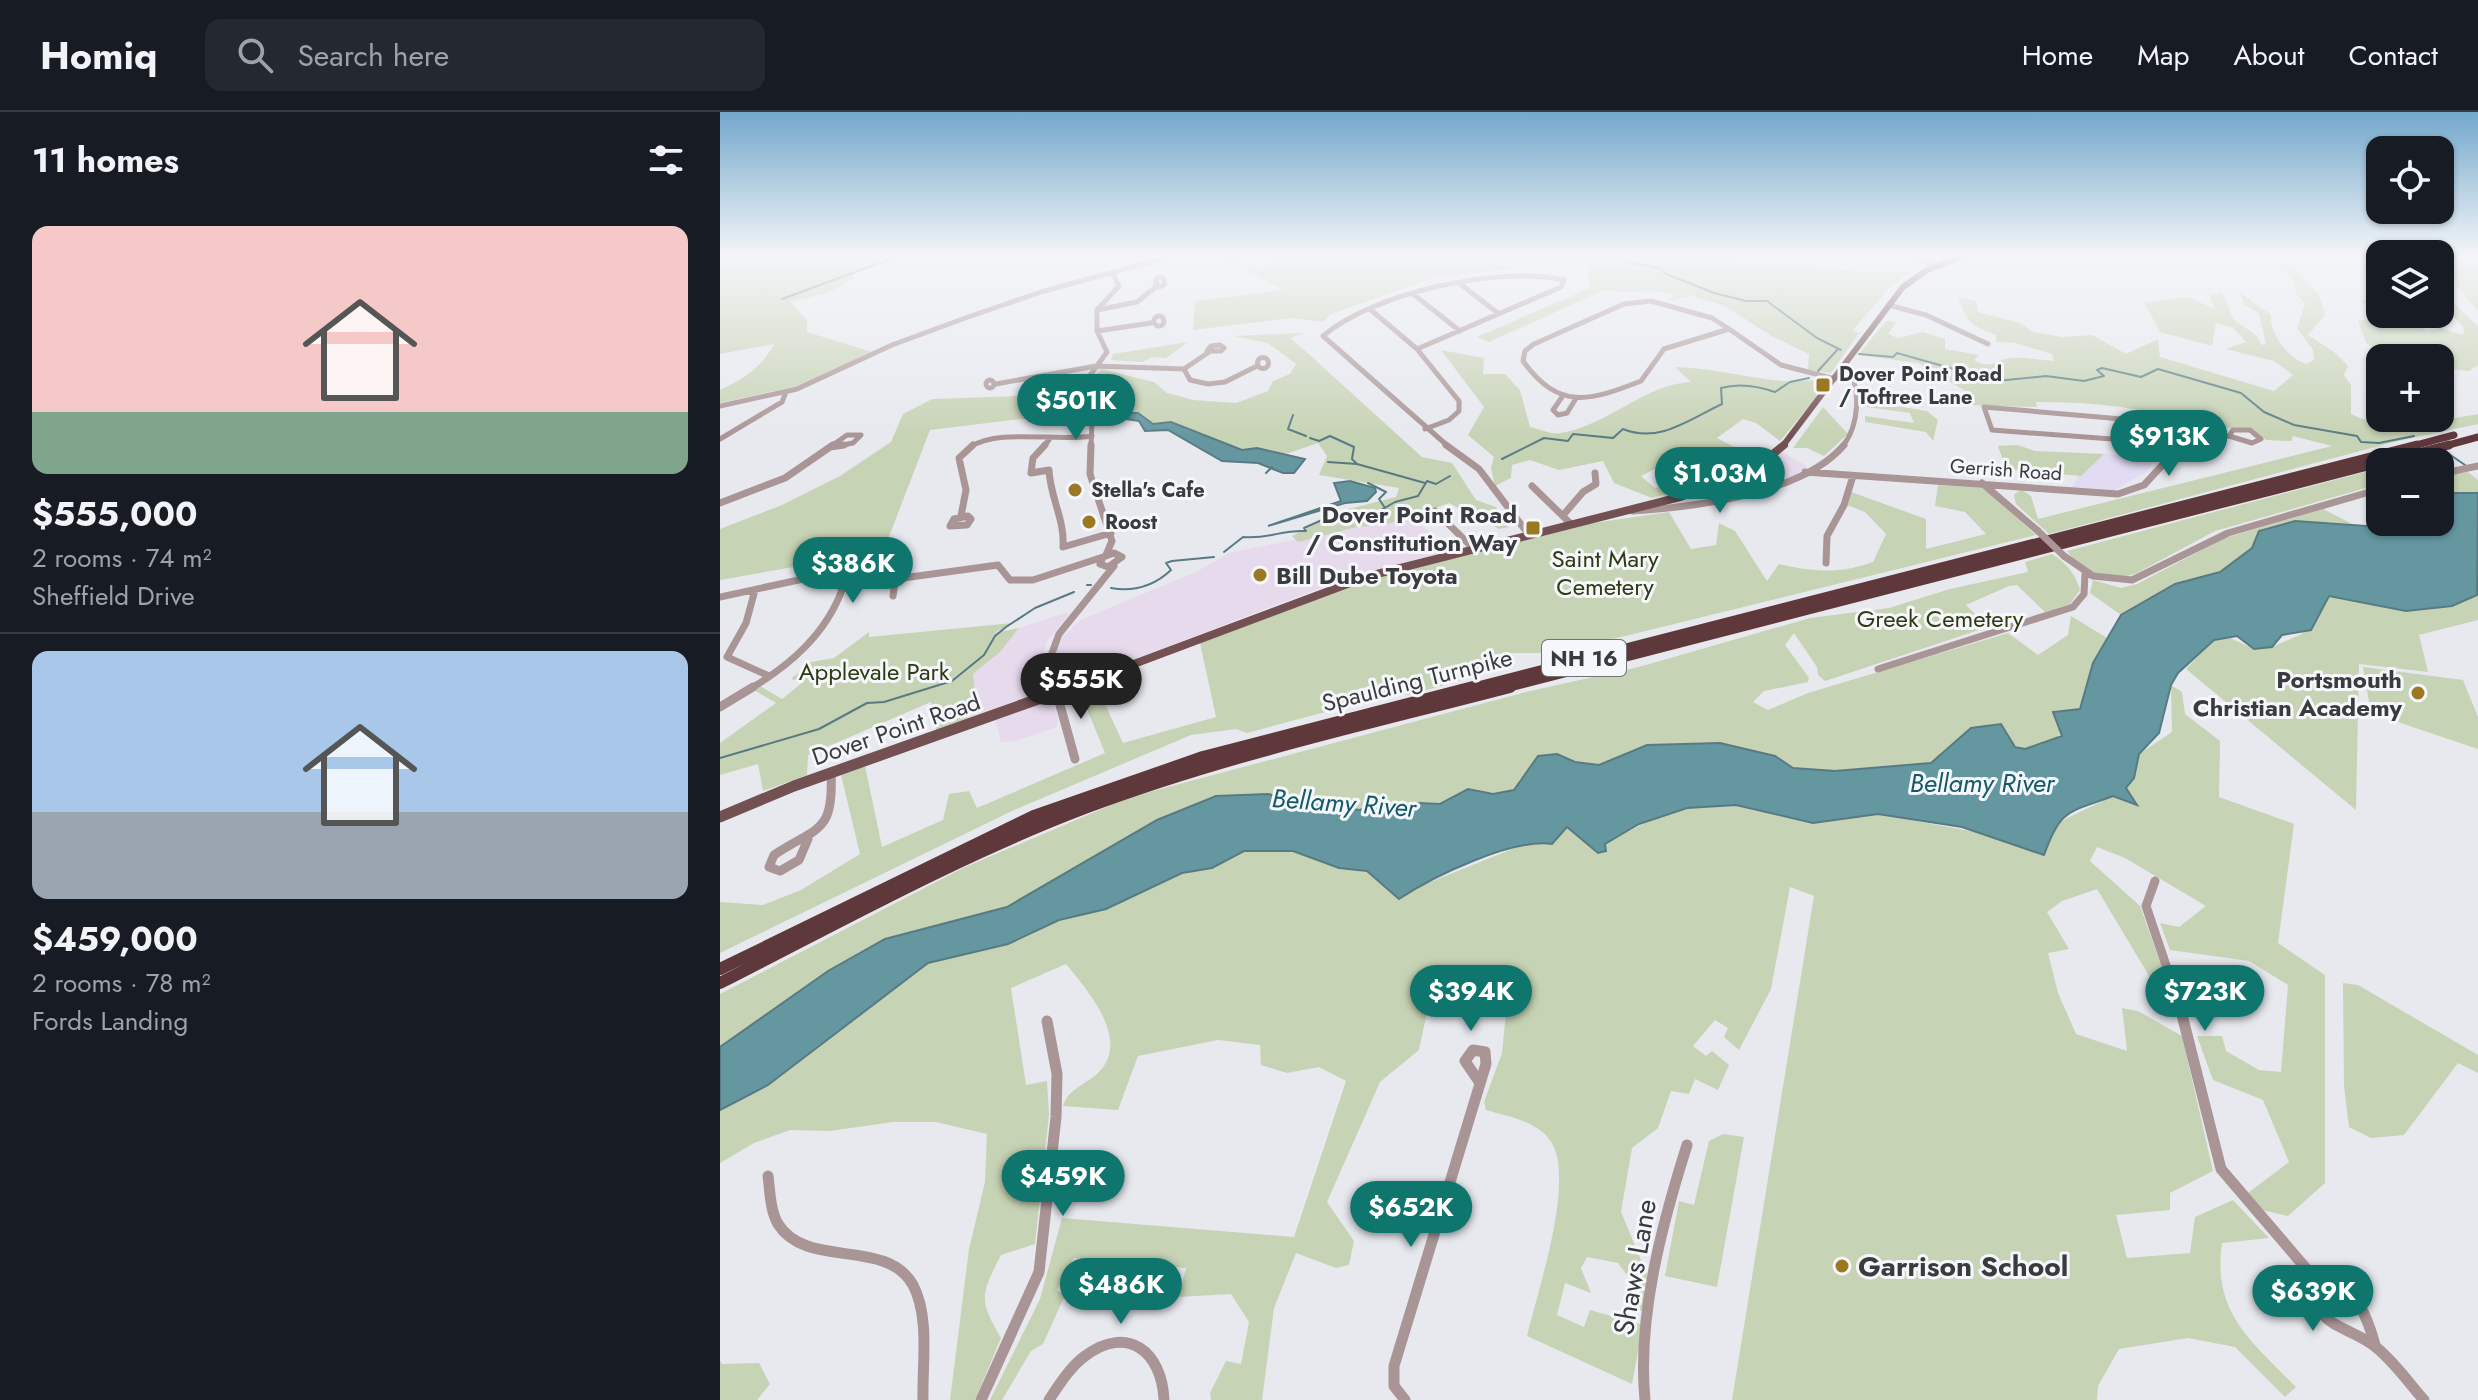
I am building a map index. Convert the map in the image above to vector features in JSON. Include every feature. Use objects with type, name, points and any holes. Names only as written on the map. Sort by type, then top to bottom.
[{"type":"highway","name":"Spaulding Turnpike","points":[[720,969],[1034,816],[1203,757],[2478,430]]},
{"type":"highway","name":"Spaulding Turnpike","points":[[720,983],[983,852],[1158,782],[1322,736],[2478,437]]},
{"type":"main road","name":"Dover Point Road","points":[[720,817],[831,772],[1057,693],[1350,583],[1698,491],[1754,468],[1791,439],[1880,316]]},
{"type":"street","points":[[720,406],[782,393],[971,316]]},
{"type":"street","points":[[1075,759],[1048,664],[1056,639],[1122,560],[1091,482],[1092,421],[1077,393],[1107,350],[1097,331],[1097,316]]},
{"type":"street","points":[[1357,316],[1332,327],[1323,338],[1425,429],[1479,469],[1529,535]]},
{"type":"street","points":[[1378,316],[1417,349],[1460,407],[1449,420],[1425,429]]},
{"type":"street","points":[[1441,316],[1460,331]]},
{"type":"street","points":[[1417,349],[1494,316]]},
{"type":"street","points":[[1597,316],[1534,344],[1524,353],[1528,369],[1547,389],[1575,400],[1600,396],[1647,377],[1654,358],[1664,349],[1730,329]]},
{"type":"street","points":[[1706,316],[1730,329],[1775,362],[1835,379]]},
{"type":"street","points":[[1928,316],[1988,344]]},
{"type":"street","points":[[1097,331],[1151,323]]},
{"type":"street","points":[[996,384],[1096,366],[1184,369],[1209,352]]},
{"type":"street","points":[[1624,511],[1741,495],[1805,472],[1840,449],[1852,435],[1856,411],[1852,374],[1847,364]]},
{"type":"street","points":[[1184,369],[1190,380],[1212,384],[1236,379],[1257,366]]},
{"type":"street","points":[[720,439],[777,405],[782,393]]},
{"type":"street","points":[[1562,397],[1553,410],[1558,415],[1567,413],[1575,400]]},
{"type":"street","points":[[2133,420],[2112,439],[1992,430],[1984,407],[2133,420],[2191,439],[2229,436]]},
{"type":"street","points":[[961,516],[966,490],[959,461],[965,450],[997,437],[1049,440],[1092,436]]},
{"type":"street","name":"Gerrish Road","points":[[1851,480],[1982,483],[2099,494],[2132,491],[2149,480],[2177,445],[2191,439]]},
{"type":"street","points":[[1049,440],[1033,458],[1031,473],[1049,470],[1048,490],[1064,533],[1063,547],[1112,537]]},
{"type":"street","points":[[720,503],[785,478],[830,447]]},
{"type":"street","points":[[2454,470],[2477,466]]},
{"type":"street","points":[[1805,472],[1837,475],[1851,480],[1844,505],[1827,536],[1826,563]]},
{"type":"street","points":[[1565,513],[1583,492],[1596,484],[1595,473]]},
{"type":"street","points":[[1982,483],[2085,574],[2109,580],[2132,580],[2228,533],[2366,493]]},
{"type":"street","points":[[2010,505],[2007,496],[2012,485]]},
{"type":"street","points":[[1532,486],[1538,496],[1565,513],[1571,524]]},
{"type":"street","points":[[1435,511],[1474,549]]},
{"type":"street","points":[[1102,582],[1103,560],[1112,537]]},
{"type":"street","points":[[893,596],[895,583],[903,578],[998,565],[1007,578],[1023,582],[1119,554]]},
{"type":"street","points":[[1103,560],[1114,566]]},
{"type":"street","points":[[1878,669],[2073,607],[2084,594],[2085,574]]},
{"type":"street","points":[[720,597],[816,577],[835,579],[841,585],[837,602],[826,620],[769,676],[720,707]]},
{"type":"street","points":[[755,590],[746,623],[727,657],[769,676]]},
{"type":"street","points":[[808,839],[778,851],[769,867],[780,871],[796,864],[808,839],[831,811],[831,772]]},
{"type":"street","points":[[2155,881],[2146,906],[2173,980],[2205,1097],[2216,1159],[2235,1189],[2316,1280],[2336,1282],[2355,1295],[2368,1319],[2375,1345]]},
{"type":"street","points":[[981,1400],[1039,1272],[1057,1106],[1055,1058],[1047,1021]]},
{"type":"street","points":[[1405,1400],[1394,1386],[1394,1366],[1480,1083]]},
{"type":"street","name":"Shaws Lane","points":[[1645,1400],[1644,1354],[1675,1188],[1687,1145]]},
{"type":"street","points":[[768,1176],[776,1217],[787,1234],[807,1244],[889,1265],[907,1275],[919,1308],[923,1400]]},
{"type":"street","points":[[2316,1280],[2314,1298],[2326,1320],[2375,1345],[2424,1400]]},
{"type":"street","points":[[1049,1400],[1086,1355],[1118,1344],[1136,1346],[1153,1355],[1162,1371],[1164,1400]]},
{"type":"shaded area","points":[[1782,452],[1807,466],[1795,475],[1739,493],[1706,500],[1700,493],[1750,473]]},
{"type":"shaded area","points":[[2104,454],[2158,456],[2146,472],[2111,492],[2071,488],[2078,476]]},
{"type":"shaded area","points":[[1411,516],[1450,550],[1323,587],[1106,670],[1061,685],[1057,682],[1053,660],[1063,636],[1082,619],[1196,572],[1229,553],[1357,527],[1385,525]]},
{"type":"shaded area","points":[[1067,612],[1068,616],[1048,640],[1039,663],[1043,686],[1039,693],[967,719],[970,705],[976,703],[973,674],[1000,652],[1019,628]]},
{"type":"shaded area","points":[[1050,701],[1058,717],[1057,727],[1012,742],[1001,742],[995,719]]},
{"type":"green space","points":[[720,316],[803,316],[807,320],[807,332],[872,352],[802,385],[720,403],[720,390],[751,372],[774,344],[720,354]]},
{"type":"green space","points":[[1194,316],[1329,316],[1323,322],[1290,318],[1193,330]]},
{"type":"green space","points":[[1525,316],[1546,316],[1489,342],[1477,337]]},
{"type":"green space","points":[[1741,316],[1865,316],[1853,330],[1859,333],[1831,373],[1808,370],[1809,354],[1773,337]]},
{"type":"green space","points":[[1967,316],[1994,316],[2020,323],[2033,332],[2062,337],[2092,335],[2126,354],[2158,339],[2160,357],[2274,391],[2293,375],[2274,361],[2225,349],[2246,342],[2233,328],[2216,323],[2212,346],[2160,332],[2152,316],[2232,316],[2257,336],[2262,345],[2266,344],[2259,316],[2271,316],[2273,330],[2293,356],[2306,364],[2314,360],[2313,350],[2297,328],[2301,316],[2324,316],[2308,335],[2334,352],[2348,366],[2344,375],[2351,385],[2351,414],[2366,420],[2366,432],[2440,432],[2366,448],[2049,534],[2016,504],[2014,495],[2021,489],[2031,496],[2038,519],[2332,446],[2293,436],[2291,441],[2266,440],[2256,432],[2245,429],[2221,428],[2223,434],[2217,433],[2164,415],[2110,406],[2036,402],[2037,407],[1968,405],[1974,396],[1918,363],[1858,355],[1886,321],[1896,322],[1888,334],[1898,338],[1923,332],[1945,339],[1945,349],[1979,355],[1974,360],[1980,363],[1993,364],[2012,358],[2054,361],[2052,354],[2015,343],[1996,342],[1996,335],[1979,328]]},
{"type":"green space","points":[[2454,316],[2467,316],[2478,326],[2478,365],[2469,371],[2454,369],[2454,344],[2368,344],[2358,321],[2366,319],[2366,328],[2421,328],[2428,331],[2440,328],[2463,335],[2464,328]]},
{"type":"green space","points":[[1303,333],[1291,338],[1422,457],[1452,463],[1476,500],[1496,507],[1509,527],[1499,529],[1449,503],[1422,513],[1429,523],[1422,524],[1411,516],[1385,525],[1357,527],[1298,542],[1292,536],[1341,511],[1396,497],[1399,488],[1319,475],[1327,456],[1318,443],[1286,454],[1257,448],[1243,450],[1171,422],[1153,424],[1127,413],[1101,422],[1088,384],[1101,369],[1154,382],[1167,393],[1194,400],[1236,403],[1268,391],[1273,381],[1290,374],[1296,364],[1268,343],[1234,336]]},
{"type":"green space","points":[[1188,342],[1166,358],[1152,357],[1143,362],[1111,360],[1113,354]]},
{"type":"green space","points":[[1441,350],[1484,358],[1483,374],[1505,374],[1520,390],[1530,427],[1554,433],[1578,429],[1658,390],[1691,382],[1675,367],[1784,381],[1822,381],[1815,399],[1780,441],[1756,423],[1743,419],[1717,438],[1755,458],[1748,464],[1724,450],[1713,455],[1734,470],[1717,474],[1694,455],[1670,461],[1641,476],[1655,488],[1686,480],[1697,486],[1652,498],[1614,483],[1603,461],[1559,470],[1530,460],[1512,465],[1511,478],[1495,486],[1491,468],[1494,457],[1468,435],[1484,407]]},
{"type":"green space","points":[[1077,380],[1057,397],[1066,400],[1084,419],[1020,419],[930,430],[880,560],[839,559],[720,580],[720,529],[782,505],[840,476],[891,442],[903,414],[932,399],[1021,396],[1041,386]]},
{"type":"green space","points":[[1859,400],[1927,411],[1938,420],[1933,441],[1926,432],[1865,422],[1865,416],[1914,423],[1910,413],[1859,406]]},
{"type":"green space","points":[[1823,407],[1848,434],[1824,456],[1807,448],[1793,448]]},
{"type":"green space","points":[[2478,414],[2478,424],[2454,429],[2454,418]]},
{"type":"green space","points":[[2018,445],[2035,451],[2104,454],[2081,476],[2006,469],[1998,446]]},
{"type":"green space","points":[[2366,472],[2366,488],[2215,531],[2135,574],[2118,578],[2101,576],[2080,567],[2067,551]]},
{"type":"green space","points":[[2468,472],[2478,480],[2478,493],[2454,493],[2454,474]]},
{"type":"green space","name":"Saint Mary Cemetery","points":[[1938,485],[1984,488],[2036,535],[1556,653],[1510,653],[1515,665],[1409,695],[1380,693],[1359,703],[1247,733],[1236,729],[1191,735],[1012,811],[720,953],[720,902],[763,905],[801,890],[860,854],[841,775],[865,766],[882,847],[943,820],[949,794],[969,791],[977,808],[1105,753],[1079,689],[1097,687],[1123,743],[1216,717],[1200,643],[1362,582],[1580,525],[1669,512],[1691,549],[1716,545],[1719,523],[1735,531],[1767,581],[1779,564],[1815,570],[1849,568],[1873,562],[1886,534],[1865,512],[1847,505],[1851,492],[1926,519],[1926,549],[1986,534],[1965,512],[1935,506]]},
{"type":"green space","points":[[2323,509],[2358,527],[2295,521],[2259,531],[2252,548],[2220,572],[2175,583],[2121,615],[2090,593],[2093,580],[2121,588],[2137,584],[2225,538]]},
{"type":"green space","name":"Greek Cemetery","points":[[2052,554],[2069,569],[2078,584],[2080,590],[2070,604],[2045,612],[2017,585],[2009,586],[1966,605],[1988,627],[1825,681],[1818,675],[1817,667],[1794,633],[1785,645],[1809,678],[1808,682],[1764,691],[1753,702],[1768,710],[1808,693],[2008,633],[2038,655],[2068,635],[2071,616],[2107,638],[2104,649],[2093,663],[2080,709],[2053,712],[2062,731],[2056,739],[2025,749],[1971,728],[1931,763],[1835,771],[1793,768],[1775,756],[1720,743],[1647,745],[1599,765],[1575,762],[1557,754],[1520,779],[1515,790],[1493,794],[1468,789],[1440,804],[1419,803],[1400,807],[1378,803],[1360,810],[1268,794],[1216,796],[1157,820],[1007,907],[885,939],[828,971],[720,1047],[720,994],[963,868],[1130,797],[1530,691],[1639,667],[1810,618],[1889,608],[1950,589],[2028,572],[2025,562]]},
{"type":"green space","points":[[2478,592],[2478,620],[2419,635],[2428,672],[2359,664],[2356,810],[2186,669],[2213,640],[2230,638],[2254,649],[2272,647],[2302,634],[2329,596],[2406,611]]},
{"type":"green space","name":"Applevale Park","points":[[1013,623],[994,633],[1019,628],[1000,652],[973,674],[976,703],[970,705],[967,719],[936,730],[931,702],[808,755],[807,775],[763,791],[758,764],[720,775],[720,743],[776,703],[754,690],[760,686],[782,699],[803,682],[791,679],[811,662],[834,658],[869,632],[869,637]]},
{"type":"green space","points":[[2363,667],[2463,680],[2478,717],[2478,749],[2371,713]]},
{"type":"green space","points":[[2171,685],[2182,692],[2185,714],[2220,741],[2219,797],[2294,824],[2278,943],[2325,975],[2325,1183],[2288,1216],[2262,1210],[2248,1193],[2289,1162],[2263,1100],[2213,1080],[2197,1036],[2222,1036],[2226,1051],[2259,1070],[2281,1072],[2288,985],[2249,961],[2170,950],[2160,923],[2179,927],[2206,906],[2125,858],[2097,847],[2090,861],[2140,906],[2172,996],[2161,996],[2097,889],[2062,901],[2047,912],[2069,949],[2048,953],[2058,993],[2076,1034],[2127,1051],[2122,1008],[2138,1011],[2182,1036],[2213,1171],[2170,1193],[2170,1210],[2116,1215],[2127,1258],[2190,1253],[2195,1217],[2233,1200],[2269,1238],[2222,1243],[2220,1267],[2223,1289],[2238,1324],[2296,1387],[2285,1397],[2235,1347],[2188,1338],[2119,1349],[2098,1386],[2097,1400],[1732,1400],[1814,896],[1790,887],[1771,989],[1739,1050],[1724,1037],[1728,1028],[1715,1020],[1693,1046],[1706,1056],[1712,1051],[1729,1065],[1718,1090],[1695,1079],[1689,1094],[1671,1091],[1658,1128],[1632,1148],[1621,1212],[1650,1281],[1644,1312],[1628,1305],[1629,1278],[1618,1263],[1587,1257],[1581,1268],[1591,1293],[1565,1283],[1557,1315],[1584,1327],[1590,1310],[1643,1325],[1632,1384],[1527,1336],[1556,1214],[1558,1166],[1554,1147],[1542,1132],[1525,1122],[1486,1110],[1484,1102],[1502,1053],[1506,1013],[1445,999],[1427,1012],[1419,1050],[1380,1082],[1327,1202],[1354,1241],[1349,1265],[1336,1268],[1296,1253],[1274,1308],[1262,1400],[1211,1400],[1210,1393],[1226,1361],[1241,1364],[1249,1322],[1231,1294],[1179,1297],[1186,1268],[1074,1258],[1057,1290],[1065,1295],[1043,1344],[1031,1351],[1002,1400],[990,1400],[1040,1299],[1062,1218],[1294,1237],[1346,1081],[1319,1067],[1287,1073],[1261,1065],[1260,1045],[1218,1040],[1138,1056],[1118,1110],[1063,1106],[1069,1095],[1098,1073],[1107,1060],[1110,1046],[1103,1016],[1066,964],[1011,988],[1026,1085],[1047,1081],[1049,1115],[1035,1244],[1001,1255],[989,1279],[986,1305],[1001,1338],[975,1400],[950,1400],[969,1249],[985,1182],[987,1134],[936,1122],[893,1122],[830,1131],[790,1130],[754,1143],[720,1163],[720,1110],[768,1085],[928,963],[1008,944],[1059,920],[1106,909],[1182,873],[1212,867],[1244,851],[1293,851],[1339,868],[1367,871],[1399,899],[1413,889],[1567,827],[1605,844],[1652,819],[1687,808],[1736,805],[1813,823],[1878,814],[1992,835],[2055,824],[2113,796],[2136,804],[2126,788],[2139,754],[2172,732]]},
{"type":"green space","points":[[2343,983],[2358,985],[2478,1055],[2478,1073],[2458,1063],[2404,1135],[2371,1138],[2349,1127],[2344,1086]]},
{"type":"green space","points":[[1723,1134],[1744,1137],[1717,1287],[1665,1276],[1679,1201],[1694,1205],[1709,1141]]},
{"type":"green space","points":[[720,1360],[722,1364],[759,1363],[770,1384],[757,1400],[720,1400]]},
{"type":"water","points":[[1127,413],[1138,413],[1153,424],[1171,422],[1242,450],[1257,448],[1305,459],[1294,473],[1283,473],[1258,463],[1222,461],[1168,430],[1145,431],[1139,421],[1119,418]]},
{"type":"water","points":[[1350,481],[1375,488],[1376,492],[1367,501],[1345,503],[1268,526],[1341,501],[1334,483]]},
{"type":"water","name":"Bellamy River","points":[[2454,493],[2478,493],[2477,595],[2452,606],[2406,611],[2329,596],[2311,630],[2282,635],[2272,647],[2254,649],[2237,636],[2214,640],[2178,673],[2171,685],[2159,733],[2139,754],[2134,778],[2126,788],[2137,805],[2113,796],[2076,809],[2056,828],[2044,855],[1962,827],[1878,814],[1813,823],[1736,805],[1687,808],[1639,824],[1605,844],[1606,851],[1598,853],[1567,827],[1552,844],[1516,847],[1495,853],[1451,870],[1399,899],[1367,871],[1339,868],[1293,851],[1244,851],[1212,868],[1182,873],[1106,909],[1059,920],[1008,944],[928,963],[768,1085],[720,1110],[720,1047],[828,971],[885,939],[1007,907],[1157,820],[1216,796],[1268,794],[1360,810],[1378,803],[1400,807],[1419,803],[1440,804],[1468,789],[1493,794],[1514,790],[1538,756],[1557,754],[1575,762],[1599,765],[1647,745],[1720,743],[1775,756],[1793,768],[1835,771],[1931,763],[1971,728],[2001,724],[2015,747],[2025,749],[2062,736],[2053,712],[2080,709],[2093,663],[2121,615],[2175,584],[2220,572],[2252,548],[2259,531],[2295,521],[2366,526],[2366,536],[2454,536]]},
{"type":"waterway","points":[[1787,316],[1817,338],[1841,350]]},
{"type":"waterway","points":[[1818,371],[1838,349]]},
{"type":"waterway","points":[[1859,354],[1893,357],[1897,353],[1996,381],[2046,376],[2084,381],[2104,376],[2097,370],[2102,368],[2141,377],[2158,369],[2241,393],[2264,412],[2294,425],[2357,436],[2361,442],[2379,443],[2414,436]]},
{"type":"waterway","points":[[1502,459],[1544,438],[1568,441],[1573,434],[1613,438],[1623,429],[1636,433],[1662,432],[1722,404],[1721,388],[1748,386],[1775,392],[1790,382],[1809,378]]},
{"type":"waterway","points":[[1293,415],[1288,429],[1306,436]]},
{"type":"waterway","points":[[1310,438],[1319,441],[1330,436],[1354,447],[1352,459],[1357,464]]},
{"type":"waterway","points":[[2454,457],[2465,465]]},
{"type":"waterway","points":[[1328,462],[1357,464]]},
{"type":"waterway","points":[[1357,464],[1425,483]]},
{"type":"waterway","points":[[1266,473],[1272,467]]},
{"type":"waterway","points":[[1385,508],[1418,496],[1427,481],[1436,484],[1450,476]]},
{"type":"waterway","points":[[1368,483],[1386,492],[1379,499],[1385,508]]},
{"type":"waterway","points":[[1224,552],[1243,537],[1306,531],[1304,528],[1322,520],[1376,513],[1385,508]]},
{"type":"waterway","points":[[1111,588],[1128,589],[1151,584],[1171,570],[1166,563],[1172,561],[1214,557]]},
{"type":"waterway","points":[[720,758],[819,729],[867,703],[884,702],[952,681],[984,655],[995,636],[1006,627],[1035,608],[1074,592]]},
{"type":"place","name":"Dover Point Road / Toftree Lane","points":[[1823,385]]},
{"type":"place","name":"Stella's Cafe","points":[[1075,490]]},
{"type":"place","name":"Roost","points":[[1089,522]]},
{"type":"place","name":"Dover Point Road / Constitution Way","points":[[1533,528]]},
{"type":"place","name":"Bill Dube Toyota","points":[[1260,575]]},
{"type":"place","name":"Portsmouth Christian Academy","points":[[2418,693]]},
{"type":"place","name":"Garrison School","points":[[1842,1266]]}]
